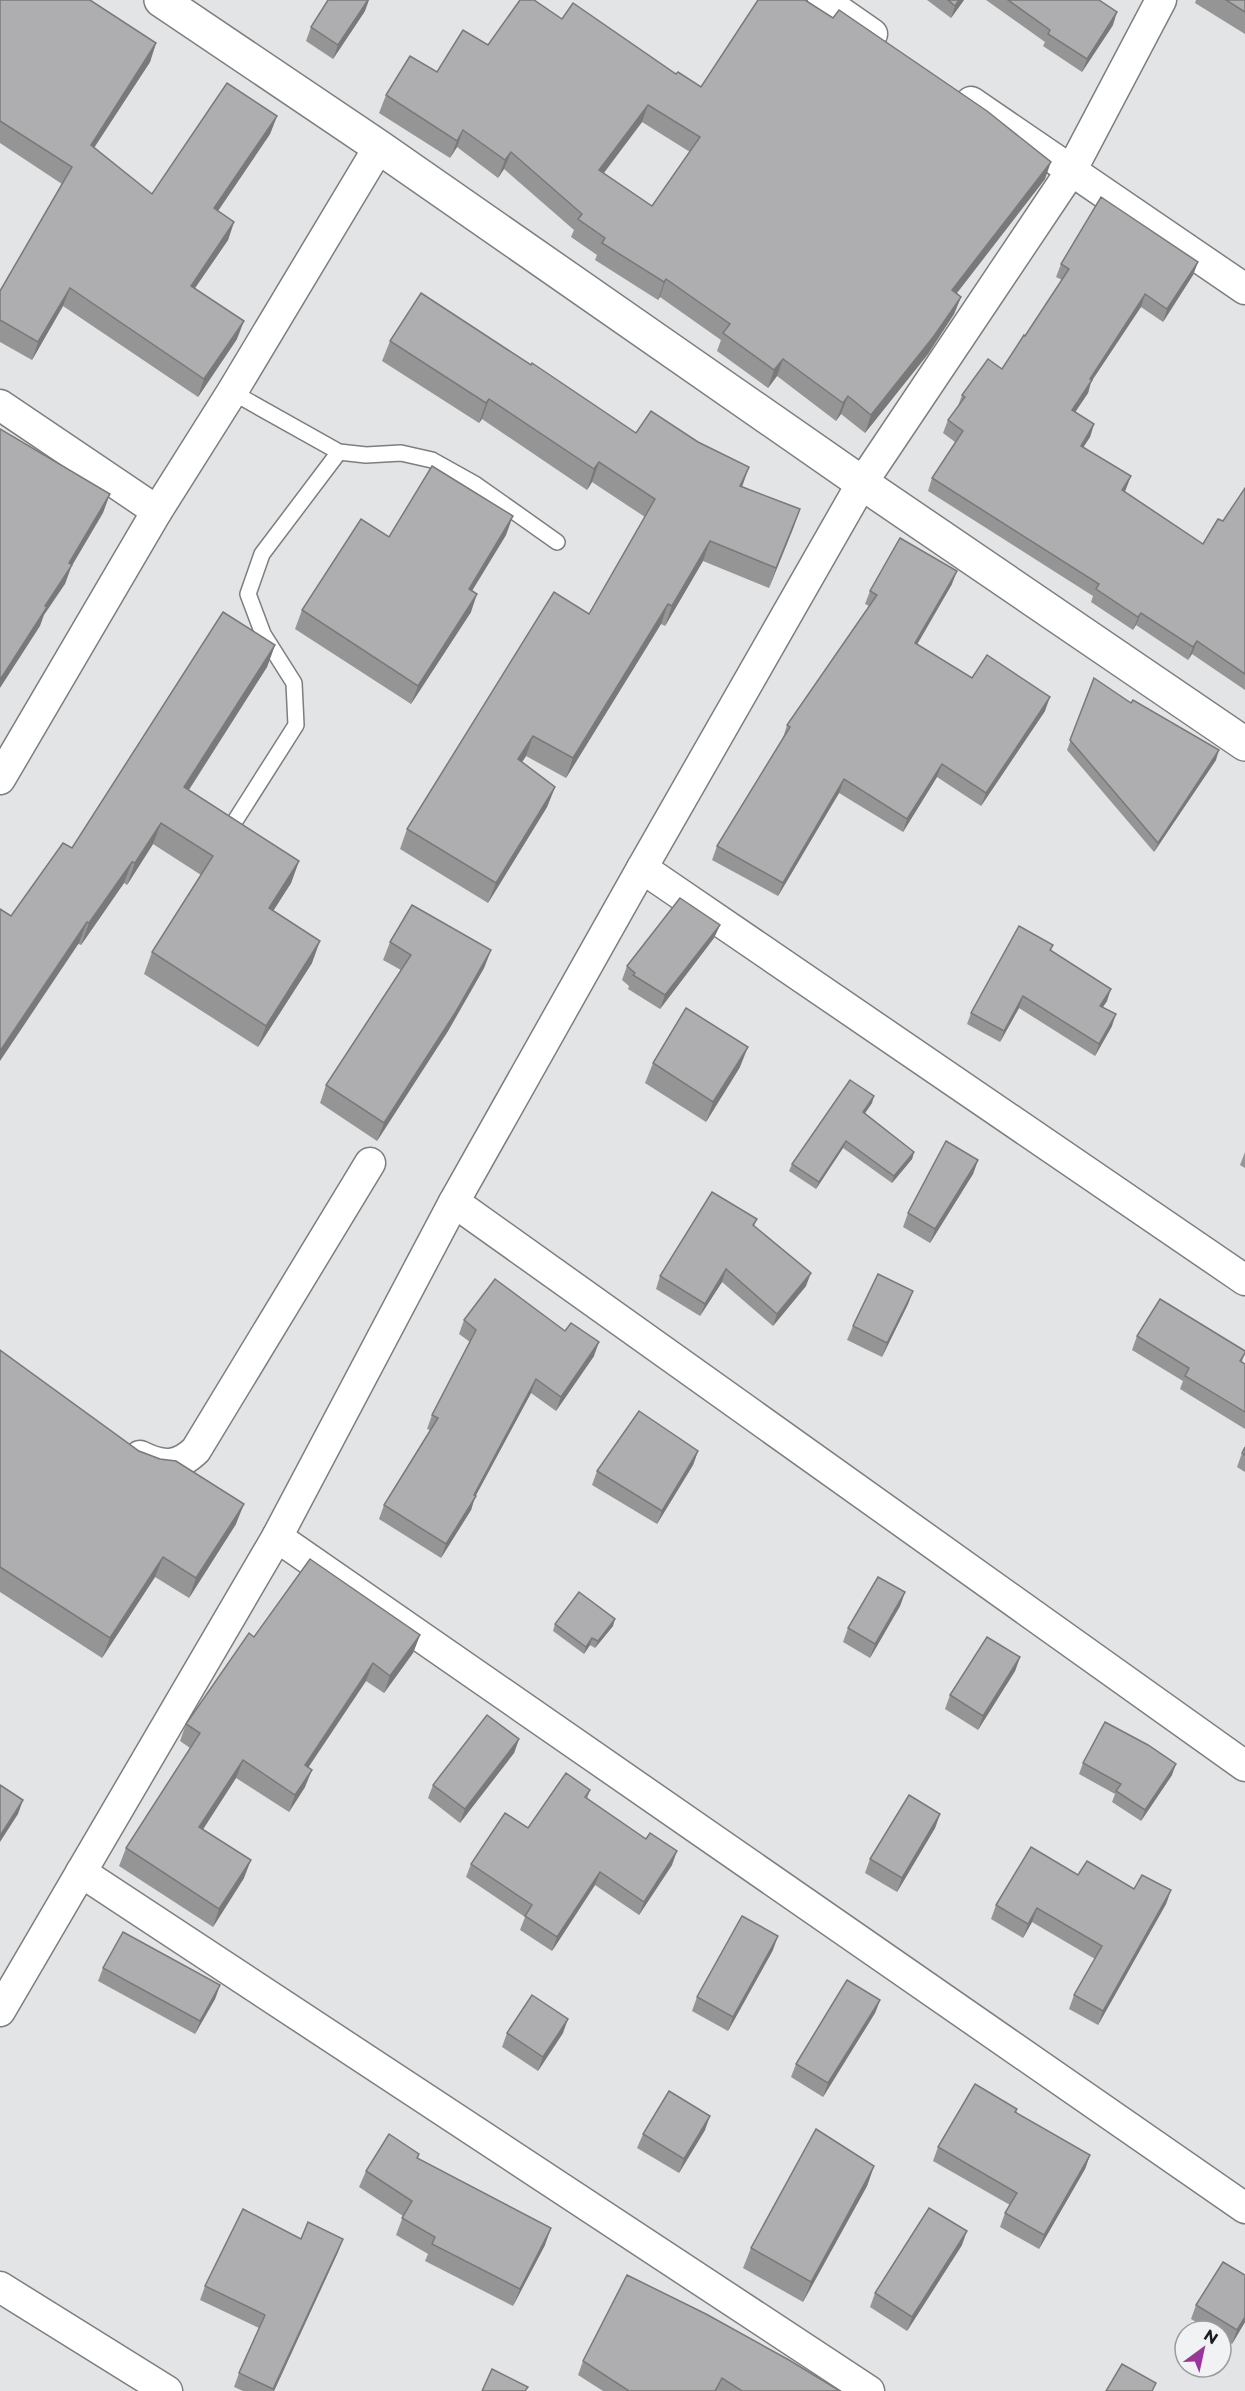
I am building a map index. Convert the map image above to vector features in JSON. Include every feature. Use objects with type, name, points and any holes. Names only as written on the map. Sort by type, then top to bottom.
[{"type":"street","points":[[161,0],[380,147],[862,483],[1245,744]]},
{"type":"street","points":[[823,0],[899,52]]},
{"type":"street","points":[[0,2011],[277,1537],[454,1202],[862,483],[1071,171],[1161,0]]},
{"type":"street","points":[[947,85],[1245,289]]},
{"type":"street","points":[[0,780],[157,511],[380,147]]},
{"type":"street","points":[[0,405],[157,511]]},
{"type":"street","points":[[642,868],[1245,1280]]},
{"type":"street","points":[[123,1443],[142,1457],[160,1464],[174,1464],[186,1460],[196,1450],[370,1163]]},
{"type":"street","points":[[454,1202],[1245,1766]]},
{"type":"street","points":[[277,1537],[1245,2208]]},
{"type":"street","points":[[81,1872],[869,2391]]},
{"type":"street","points":[[0,2287],[167,2391]]},
{"type":"lane","points":[[232,392],[339,452],[366,455],[401,453],[432,460],[475,484],[557,542]]},
{"type":"lane","points":[[235,821],[296,725],[294,683],[264,634],[248,594],[262,554],[339,452]]},
{"type":"building","points":[[0,0],[90,0],[156,43],[91,145],[152,194],[227,83],[277,116],[214,208],[234,222],[191,286],[244,321],[204,379],[70,288],[38,342],[0,320],[0,291],[72,167],[0,121]]},
{"type":"building","points":[[328,0],[368,0],[338,45],[311,27]]},
{"type":"building","points":[[520,0],[534,0],[562,19],[573,3],[676,74],[678,72],[701,87],[758,0],[805,0],[833,18],[839,10],[987,111],[1051,162],[952,290],[961,297],[934,336],[871,415],[848,396],[843,403],[783,359],[774,370],[723,333],[730,324],[666,279],[664,282],[602,243],[605,238],[578,219],[582,214],[511,152],[505,160],[463,130],[457,141],[386,95],[410,56],[437,72],[463,30],[488,45]],"holes":[[[648,105],[700,137],[652,206],[599,170]]]},
{"type":"building","points":[[948,0],[959,0],[955,6]]},
{"type":"building","points":[[1008,0],[1099,0],[1117,12],[1087,59],[1048,34],[1050,30]]},
{"type":"building","points":[[1226,0],[1245,0],[1245,12]]},
{"type":"building","points":[[1101,197],[1198,262],[1167,309],[1145,294],[1090,379],[1092,380],[1072,410],[1094,424],[1081,446],[1131,476],[1122,490],[1203,544],[1218,519],[1223,521],[1245,488],[1245,674],[1197,641],[1193,647],[1141,613],[1138,617],[1096,589],[1099,584],[932,478],[963,431],[948,420],[965,397],[962,395],[988,359],[1002,369],[1069,269],[1061,264]]},
{"type":"building","points":[[421,293],[531,365],[532,363],[636,433],[651,411],[698,442],[749,467],[740,486],[800,509],[776,568],[710,541],[672,606],[668,604],[573,758],[533,736],[518,759],[555,787],[496,883],[407,829],[554,592],[589,614],[655,499],[599,462],[594,469],[489,399],[486,403],[390,341]]},
{"type":"building","points":[[0,429],[110,494],[69,563],[72,565],[0,680]]},
{"type":"building","points":[[432,466],[513,516],[469,589],[477,594],[418,686],[302,610],[361,519],[389,537]]},
{"type":"building","points":[[900,538],[957,571],[915,643],[972,678],[987,655],[1050,697],[986,793],[942,764],[907,819],[844,779],[783,883],[717,846],[790,727],[787,725],[877,595],[870,591]]},
{"type":"building","points":[[223,612],[275,645],[184,787],[299,861],[269,908],[320,941],[266,1026],[152,952],[213,856],[161,823],[135,863],[132,862],[89,923],[87,922],[0,1051],[0,909],[11,916],[63,843],[72,848]]},
{"type":"building","points":[[1094,678],[1131,703],[1133,700],[1219,750],[1158,843],[1070,740]]},
{"type":"building","points":[[680,898],[720,925],[665,995],[633,975],[635,973],[627,966]]},
{"type":"building","points":[[412,905],[491,950],[455,1013],[384,1123],[326,1085],[411,955],[390,942]]},
{"type":"building","points":[[1019,926],[1053,945],[1050,950],[1111,989],[1100,1006],[1116,1014],[1099,1044],[1023,996],[1004,1031],[971,1013]]},
{"type":"building","points":[[686,1008],[748,1047],[713,1102],[653,1063]]},
{"type":"building","points":[[850,1080],[874,1096],[863,1112],[914,1152],[894,1176],[846,1141],[819,1182],[792,1164]]},
{"type":"building","points":[[946,1141],[978,1160],[935,1229],[908,1213]]},
{"type":"building","points":[[712,1192],[757,1219],[753,1225],[811,1273],[777,1314],[726,1269],[705,1304],[660,1276]]},
{"type":"building","points":[[878,1274],[913,1291],[887,1343],[853,1326]]},
{"type":"building","points":[[495,1279],[565,1331],[571,1323],[599,1342],[561,1397],[536,1379],[474,1495],[476,1496],[446,1544],[384,1505],[438,1418],[432,1415],[476,1330],[464,1320]]},
{"type":"building","points":[[1160,1299],[1245,1351],[1240,1361],[1245,1364],[1245,1412],[1185,1376],[1189,1368],[1137,1336]]},
{"type":"building","points":[[0,1350],[139,1451],[160,1459],[176,1461],[244,1504],[196,1578],[163,1557],[110,1638],[0,1567]]},
{"type":"building","points":[[639,1411],[698,1451],[662,1511],[597,1471]]},
{"type":"building","points":[[310,1559],[420,1635],[390,1676],[373,1663],[305,1765],[312,1770],[295,1795],[243,1760],[199,1827],[251,1860],[219,1909],[126,1848],[200,1733],[186,1724],[249,1633],[254,1637]]},
{"type":"building","points":[[878,1577],[905,1592],[875,1644],[848,1628]]},
{"type":"building","points":[[579,1592],[615,1619],[598,1641],[592,1638],[586,1647],[555,1624]]},
{"type":"building","points":[[987,1637],[1020,1657],[983,1716],[950,1695]]},
{"type":"building","points":[[487,1715],[519,1739],[465,1809],[433,1785]]},
{"type":"building","points":[[1105,1722],[1148,1745],[1176,1764],[1145,1810],[1116,1791],[1121,1784],[1083,1763]]},
{"type":"building","points":[[566,1773],[590,1790],[585,1797],[646,1839],[650,1833],[677,1851],[644,1902],[600,1872],[557,1937],[525,1916],[532,1905],[471,1864],[505,1813],[528,1828]]},
{"type":"building","points":[[0,1785],[23,1800],[0,1836]]},
{"type":"building","points":[[909,1795],[940,1814],[902,1878],[870,1859]]},
{"type":"building","points":[[1031,1847],[1078,1875],[1087,1861],[1134,1889],[1142,1875],[1171,1890],[1103,2011],[1074,1995],[1102,1946],[1037,1908],[1028,1924],[996,1905]]},
{"type":"building","points":[[742,1916],[778,1936],[733,2017],[697,1997]]},
{"type":"building","points":[[123,1932],[220,1985],[200,2021],[103,1968]]},
{"type":"building","points":[[847,1980],[880,2000],[828,2083],[796,2064]]},
{"type":"building","points":[[532,1995],[568,2019],[543,2057],[507,2033]]},
{"type":"building","points":[[975,2084],[1017,2109],[1015,2112],[1090,2155],[1044,2235],[1005,2213],[1017,2193],[938,2147]]},
{"type":"building","points":[[669,2091],[710,2116],[684,2159],[643,2134]]},
{"type":"building","points":[[816,2129],[874,2166],[811,2282],[751,2248]]},
{"type":"building","points":[[389,2134],[419,2154],[417,2158],[551,2228],[520,2289],[432,2244],[435,2237],[402,2218],[412,2201],[366,2171]]},
{"type":"building","points":[[929,2208],[967,2231],[912,2317],[875,2293]]},
{"type":"building","points":[[243,2209],[301,2239],[308,2222],[343,2239],[273,2389],[239,2373],[265,2315],[205,2286]]},
{"type":"building","points":[[1223,2262],[1245,2275],[1245,2317],[1237,2330],[1233,2328],[1233,2319],[1219,2319],[1196,2305]]},
{"type":"building","points":[[627,2275],[706,2314],[840,2391],[742,2391],[722,2378],[715,2391],[629,2391],[583,2361]]},
{"type":"building","points":[[1122,2364],[1156,2383],[1152,2391],[1106,2391]]},
{"type":"building","points":[[492,2369],[528,2387],[525,2391],[482,2391]]}]
